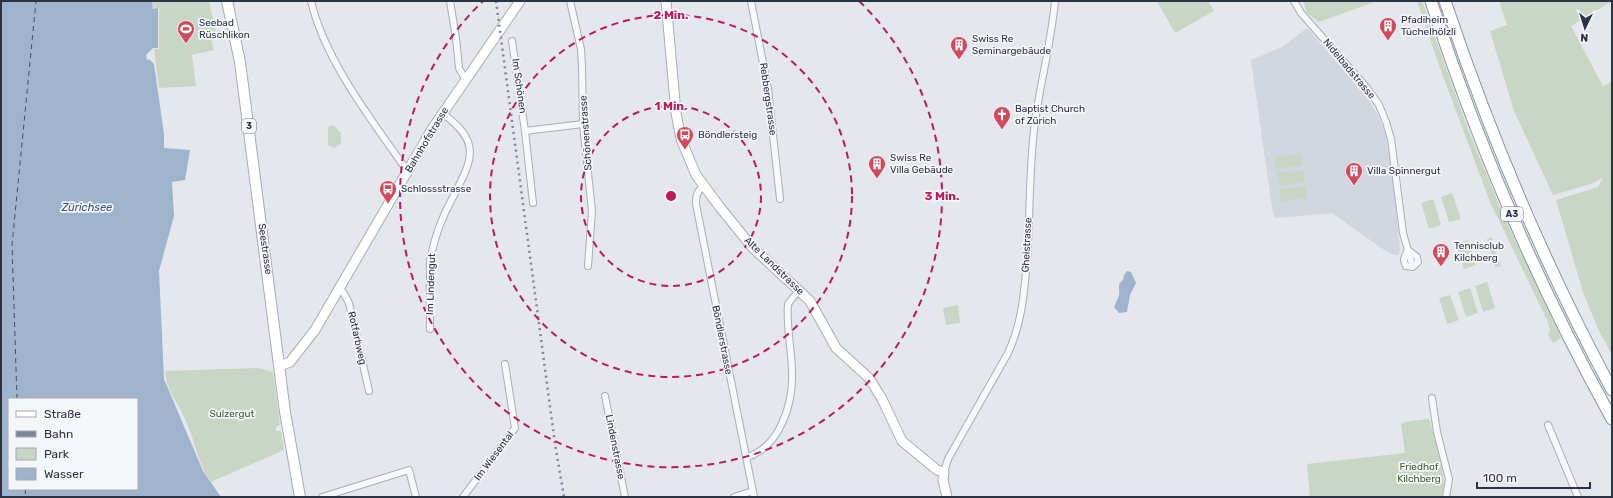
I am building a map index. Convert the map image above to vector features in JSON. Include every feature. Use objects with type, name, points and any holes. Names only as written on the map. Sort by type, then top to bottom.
[{"type":"highway","name":"A3","points":[[1431,1],[1465,100],[1517,227],[1570,339],[1612,419]]},
{"type":"highway","name":"A3","points":[[1445,1],[1487,120],[1523,206],[1570,308],[1612,390]]},
{"type":"main road","name":"Seestrasse","points":[[227,1],[240,62],[285,412],[300,497]]},
{"type":"street","points":[[311,1],[319,29],[328,49],[362,105],[408,172]]},
{"type":"street","points":[[450,1],[459,68],[465,79],[520,1]]},
{"type":"street","name":"Schönenstrasse","points":[[570,1],[581,48],[583,124],[592,211],[588,266]]},
{"type":"street","name":"Alte Landstrasse","points":[[666,1],[679,131],[693,168],[703,186],[752,247],[810,301],[836,348],[869,378],[882,399],[902,441],[937,470],[944,472]]},
{"type":"street","name":"Rebbergstrasse","points":[[751,1],[768,88],[780,198]]},
{"type":"street","name":"Gheistrasse","points":[[944,472],[948,459],[1008,353],[1015,338],[1022,315],[1028,244],[1034,130],[1039,94],[1049,48],[1055,1]]},
{"type":"street","name":"Nidelbadstrasse","points":[[1294,1],[1301,13],[1367,88],[1379,105],[1391,139],[1403,233],[1411,261]]},
{"type":"street","name":"Im Schönen","points":[[512,41],[525,131],[533,203]]},
{"type":"street","name":"Bahnhofstrasse","points":[[280,366],[290,362],[315,330],[338,288],[442,113],[465,79]]},
{"type":"street","name":"Im Lindengut","points":[[430,328],[430,257],[437,231],[466,171],[470,154],[469,143],[466,137],[458,127],[442,113]]},
{"type":"street","points":[[525,131],[583,124]]},
{"type":"street","name":"Böndlerstrasse","points":[[703,186],[698,191],[696,196],[696,204],[754,494]]},
{"type":"street","name":"Rotfarbweg","points":[[338,288],[343,292],[349,303],[369,391]]},
{"type":"street","points":[[747,457],[756,454],[776,436],[786,413],[792,373],[788,304],[799,290]]},
{"type":"street","name":"Im Wiesental","points":[[463,497],[515,428],[505,364]]},
{"type":"street","name":"Lindenstrasse","points":[[605,396],[625,497]]},
{"type":"street","points":[[1432,398],[1437,432],[1449,479],[1446,497]]},
{"type":"street","points":[[1548,425],[1578,497]]},
{"type":"street","points":[[322,497],[409,470],[416,497]]},
{"type":"street","points":[[944,472],[943,480],[947,497]]},
{"type":"street","points":[[734,497],[754,494]]},
{"type":"shaded area","points":[[1307,28],[1346,72],[1369,101],[1379,117],[1385,134],[1392,169],[1400,250],[1398,255],[1390,254],[1332,213],[1275,218],[1272,208],[1251,60],[1282,47]]},
{"type":"green space","name":"Seebad Rüschlikon","points":[[152,1],[209,1],[217,37],[211,39],[214,50],[192,55],[196,86],[159,88],[154,49],[159,49],[159,8],[154,9]]},
{"type":"green space","points":[[1157,1],[1208,1],[1214,11],[1175,33]]},
{"type":"green space","points":[[1303,1],[1377,1],[1319,22],[1307,13]]},
{"type":"green space","points":[[1417,1],[1422,1],[1469,132],[1502,212],[1561,338],[1553,343],[1548,335],[1550,331],[1548,322],[1490,202],[1441,71]]},
{"type":"green space","points":[[1499,1],[1612,1],[1571,26],[1603,86],[1612,82],[1612,355],[1598,329],[1583,292],[1556,200],[1598,187],[1603,178],[1591,184],[1553,195],[1514,111],[1490,31],[1507,25]]},
{"type":"green space","points":[[333,125],[341,133],[341,144],[334,148],[328,145],[328,127]]},
{"type":"green space","points":[[1301,153],[1303,165],[1276,169],[1274,157]]},
{"type":"green space","points":[[1303,170],[1305,182],[1279,186],[1277,173]]},
{"type":"green space","points":[[1306,186],[1307,198],[1281,202],[1279,189]]},
{"type":"green space","points":[[1452,193],[1461,219],[1449,222],[1441,197]]},
{"type":"green space","points":[[1433,199],[1441,225],[1429,229],[1421,203]]},
{"type":"green space","points":[[1492,237],[1494,248],[1501,266],[1495,267],[1487,239]]},
{"type":"green space","points":[[1468,240],[1476,265],[1464,269],[1456,244]]},
{"type":"green space","points":[[1487,282],[1495,308],[1483,312],[1475,286]]},
{"type":"green space","points":[[1470,288],[1478,313],[1466,317],[1458,292]]},
{"type":"green space","points":[[1450,295],[1459,320],[1447,324],[1439,298]]},
{"type":"green space","points":[[958,305],[960,323],[946,325],[943,308]]},
{"type":"green space","name":"Sulzergut","points":[[259,368],[273,372],[280,425],[276,427],[276,431],[281,431],[284,450],[211,482],[202,467],[182,412],[170,391],[165,371]]},
{"type":"green space","name":"Friedhof Kilchberg","points":[[1428,419],[1430,421],[1438,449],[1444,478],[1442,497],[1310,497],[1307,464],[1405,453],[1401,424],[1405,422]]},
{"type":"water","name":"Zürichsee","points":[[1,1],[152,1],[153,9],[158,8],[158,48],[153,48],[146,55],[147,60],[149,59],[154,64],[164,134],[164,148],[190,150],[185,180],[172,182],[174,216],[159,271],[164,379],[203,471],[221,497],[1,497]]},
{"type":"water","points":[[1127,271],[1131,272],[1136,283],[1130,295],[1127,312],[1119,313],[1114,307],[1119,295],[1119,284],[1123,280]]},
{"type":"ferry route","points":[[17,398],[12,245],[36,1]]},
{"type":"ferry route","points":[[25,490],[26,497]]},
{"type":"railway","points":[[496,1],[555,444],[564,497]]},
{"type":"place","name":"Pfadiheim Tüchelhölzli","points":[[1388,41]]},
{"type":"place","name":"Seebad Rüschlikon","points":[[186,44]]},
{"type":"place","name":"Swiss Re Seminargebäude","points":[[959,60]]},
{"type":"place","name":"Baptist Church of Zürich","points":[[1002,130]]},
{"type":"place","name":"Böndlersteig","points":[[685,150]]},
{"type":"place","name":"Swiss Re Villa Gebäude","points":[[877,179]]},
{"type":"place","name":"Villa Spinnergut","points":[[1354,186]]},
{"type":"place","name":"Schlossstrasse","points":[[388,204]]},
{"type":"place","name":"Tennisclub Kilchberg","points":[[1441,267]]}]
